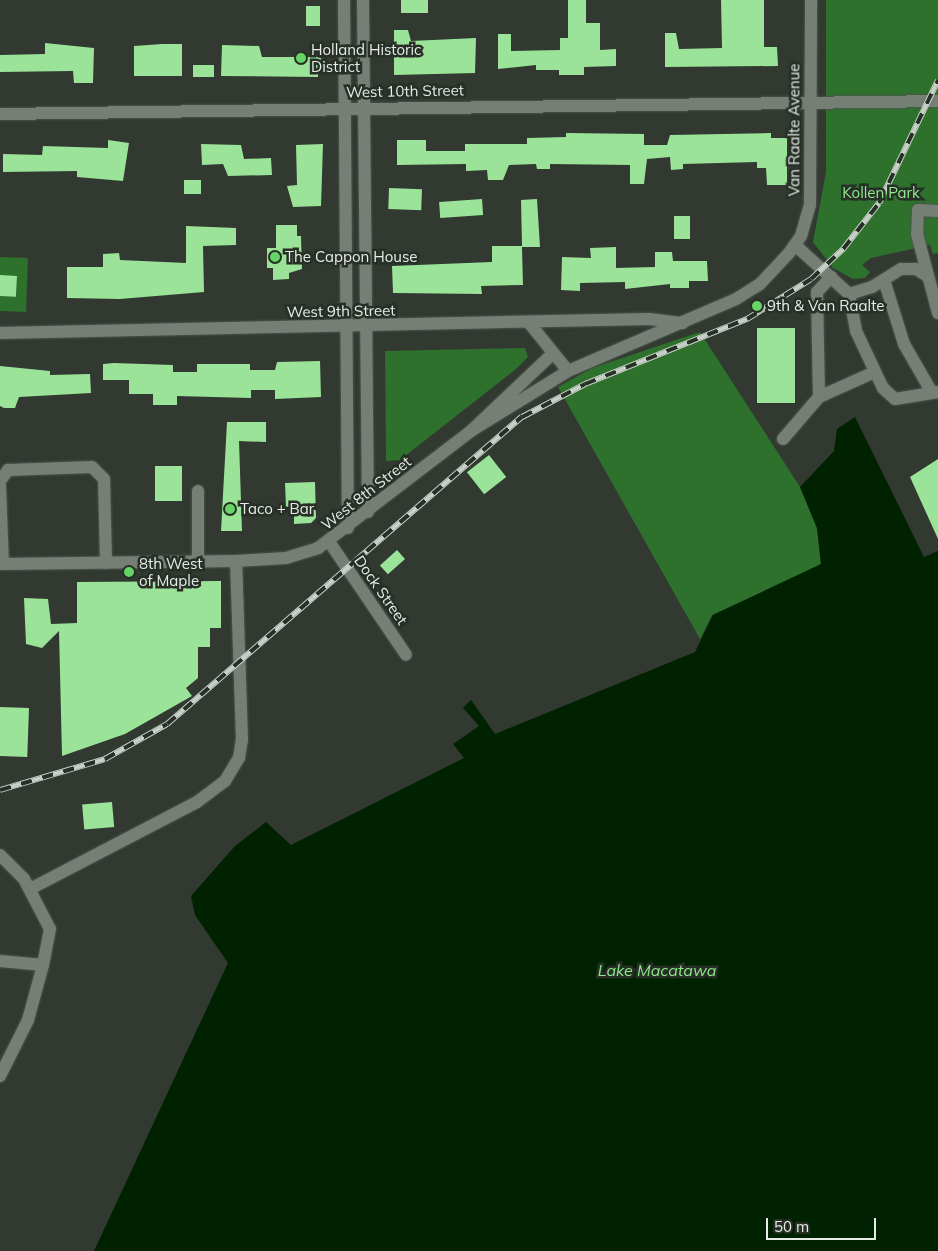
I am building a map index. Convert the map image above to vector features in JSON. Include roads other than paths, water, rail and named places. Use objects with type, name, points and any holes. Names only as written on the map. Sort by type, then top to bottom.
[{"type":"street","points":[[344,0],[348,528]]},
{"type":"street","points":[[363,0],[368,512]]},
{"type":"street","name":"Van Raalte Avenue","points":[[683,323],[736,299],[768,277],[795,245],[810,204],[811,0]]},
{"type":"street","name":"West 10th Street","points":[[0,114],[811,100],[938,101]]},
{"type":"street","points":[[938,211],[918,210],[917,234],[938,313]]},
{"type":"street","points":[[795,245],[849,294],[856,331],[875,372],[895,400],[935,391],[904,344],[884,280]]},
{"type":"street","points":[[849,294],[884,280],[901,269],[916,269],[927,276]]},
{"type":"street","points":[[819,396],[817,292],[830,277]]},
{"type":"street","name":"West 9th Street","points":[[0,332],[366,328],[649,319],[683,323]]},
{"type":"street","name":"West 8th Street","points":[[471,431],[568,371],[683,323]]},
{"type":"street","points":[[530,324],[545,337],[552,354],[568,371]]},
{"type":"street","name":"West 8th Street","points":[[1,564],[236,561],[293,556],[330,542],[471,431],[552,354]]},
{"type":"street","points":[[783,439],[819,396],[875,372]]},
{"type":"street","points":[[0,481],[8,470],[92,467],[104,479],[106,563]]},
{"type":"street","points":[[0,486],[1,564]]},
{"type":"street","points":[[198,491],[198,562]]},
{"type":"street","name":"Dock Street","points":[[330,542],[406,655]]},
{"type":"street","points":[[30,889],[197,802],[225,781],[239,758],[242,740],[236,561]]},
{"type":"street","points":[[0,855],[30,889],[50,929],[43,965],[28,1020],[0,1076]]},
{"type":"street","points":[[0,961],[43,965]]},
{"type":"water","name":"Lake Macatawa","points":[[855,417],[924,557],[938,551],[938,1251],[94,1251],[228,963],[195,915],[191,896],[235,846],[266,822],[291,845],[464,758],[453,744],[479,726],[463,708],[471,700],[495,734],[695,652],[713,615],[821,564],[817,528],[800,487],[834,451],[837,429]]},
{"type":"railway","points":[[0,790],[105,759],[167,724],[522,417],[585,384],[747,319],[811,279],[843,249],[879,203],[938,80]]},
{"type":"place","name":"Holland Historic District","points":[[301,58]]},
{"type":"place","name":"The Cappon House","points":[[275,257]]},
{"type":"place","name":"9th & Van Raalte","points":[[757,306]]},
{"type":"place","name":"Taco + Bar","points":[[230,509]]},
{"type":"place","name":"8th West of Maple","points":[[129,572]]},
{"type":"park label","name":"Kollen Park","points":[[881,193]]}]
